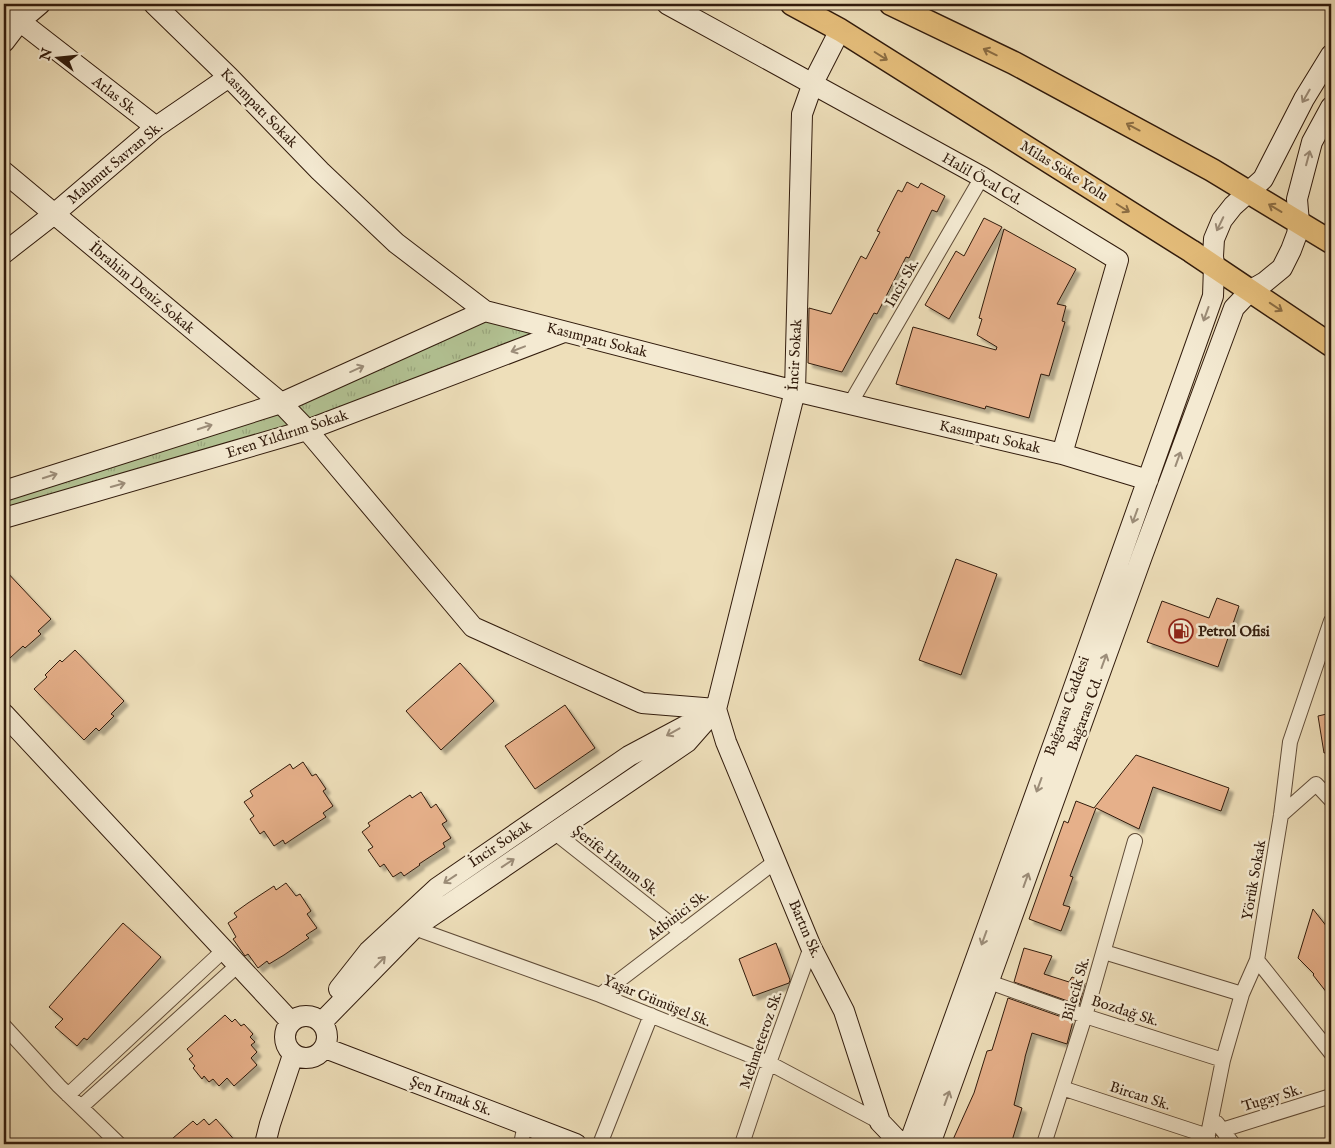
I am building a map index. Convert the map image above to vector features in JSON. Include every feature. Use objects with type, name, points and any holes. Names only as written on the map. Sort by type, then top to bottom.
[{"type":"highway","name":"Milas Söke Yolu","points":[[792,4],[840,30],[1214,266],[1331,345]]},
{"type":"highway","points":[[891,4],[1014,63],[1212,170],[1331,242]]},
{"type":"main road","points":[[4,42],[20,21],[40,4]]},
{"type":"main road","name":"Kasımpatı Sokak","points":[[154,4],[229,77],[320,171],[396,243],[485,311],[794,391],[1062,454],[1148,480]]},
{"type":"main road","name":"Halil Öcal Cd.","points":[[667,4],[982,178],[1118,260],[1062,454]]},
{"type":"main road","name":"Atlas Sk.","points":[[4,9],[156,127]]},
{"type":"main road","name":"İncir Sokak","points":[[319,1020],[414,928],[687,742],[716,709],[794,391],[802,114],[813,83],[840,30]]},
{"type":"main road","points":[[1214,266],[1214,239],[1222,220],[1232,206],[1263,180],[1304,99],[1331,55]]},
{"type":"main road","name":"Mahmut Savran Sk.","points":[[4,253],[54,214],[156,127],[229,77]]},
{"type":"main road","points":[[1251,290],[1265,282],[1282,268],[1298,234],[1297,199],[1312,142],[1331,107]]},
{"type":"main road","name":"İbrahim Deniz Sokak","points":[[4,172],[280,403],[307,430],[473,627],[642,703],[716,709]]},
{"type":"main road","name":"Bağarası Caddesi","points":[[909,1144],[1213,296],[1214,266]]},
{"type":"main road","name":"Bağarası Cd.","points":[[930,1144],[1142,556],[1234,308],[1251,290]]},
{"type":"main road","name":"Eren Yıldırım Sokak","points":[[4,491],[280,403],[485,311]]},
{"type":"main road","name":"Eren Yıldırım Sokak","points":[[4,518],[307,430],[564,332]]},
{"type":"main road","name":"İncir Sokak","points":[[319,1020],[369,951],[437,888],[630,756],[716,709]]},
{"type":"main road","name":"Bartın Sk.","points":[[716,709],[726,742],[811,947],[844,1011],[880,1122],[901,1144]]},
{"type":"main road","points":[[4,714],[291,1022]]},
{"type":"main road","points":[[303,1016],[310,1016],[319,1020],[326,1028],[328,1035],[328,1042],[321,1053],[307,1059],[297,1056],[288,1049],[285,1035],[291,1022],[303,1016]]},
{"type":"main road","name":"Şen Irmak Sk.","points":[[325,1048],[576,1144]]},
{"type":"main road","points":[[265,1144],[270,1124],[297,1056]]},
{"type":"main road","points":[[278,1144],[297,1056]]},
{"type":"street","name":"Incir Sk.","points":[[850,404],[982,178]]},
{"type":"street","name":"Yörük Sokak","points":[[1207,1140],[1223,1060],[1242,994],[1257,960],[1281,815],[1290,742],[1328,642],[1331,621]]},
{"type":"street","points":[[1281,815],[1316,784],[1331,800]]},
{"type":"street","name":"Şerife Hanım Sk.","points":[[554,832],[682,933]]},
{"type":"street","name":"Bilecik Sk.","points":[[1044,1144],[1085,1016],[1135,841]]},
{"type":"street","name":"Atbinici Sk.","points":[[600,995],[776,861]]},
{"type":"street","name":"Yaşar Gümüşel Sk.","points":[[414,928],[600,995],[769,1063],[880,1122]]},
{"type":"street","name":"Mehmeteroz Sk.","points":[[742,1144],[811,947]]},
{"type":"street","points":[[68,1095],[224,950]]},
{"type":"street","points":[[1104,952],[1242,994]]},
{"type":"street","points":[[1257,960],[1331,1053]]},
{"type":"street","points":[[81,1107],[238,965]]},
{"type":"street","name":"Bozdağ Sk.","points":[[988,982],[1085,1016],[1223,1060]]},
{"type":"street","points":[[600,1144],[651,1015]]},
{"type":"street","points":[[4,1026],[68,1095],[119,1144]]},
{"type":"street","name":"Bircan Sk.","points":[[1062,1088],[1207,1140]]},
{"type":"street","name":"Tugay Sk.","points":[[1222,1130],[1331,1096]]},
{"type":"street","points":[[1212,1117],[1233,1144]]},
{"type":"street","points":[[521,1144],[525,1124]]},
{"type":"green space","points":[[485,311],[564,332],[307,430],[4,518],[4,491],[281,403]]},
{"type":"building","points":[[907,182],[918,188],[921,183],[945,196],[937,212],[932,210],[909,258],[906,257],[877,314],[874,313],[842,372],[808,363],[809,308],[831,314],[861,256],[866,259],[880,232],[877,231],[898,190],[902,192]]},
{"type":"building","points":[[984,218],[1002,227],[949,319],[925,305],[956,251],[964,256]]},
{"type":"building","points":[[1004,229],[1076,269],[1057,304],[1066,306],[1062,321],[1065,322],[1049,376],[1041,374],[1029,418],[986,406],[985,409],[896,384],[913,327],[996,350],[997,347],[977,335],[982,319],[979,318]]},
{"type":"building","points":[[956,559],[997,574],[961,675],[919,660]]},
{"type":"building","points":[[4,569],[51,619],[38,631],[41,634],[25,648],[23,646],[10,658],[4,651]]},
{"type":"building","points":[[1217,598],[1239,606],[1218,667],[1147,642],[1162,601],[1209,618]]},
{"type":"building","points":[[75,650],[124,701],[111,714],[114,716],[99,731],[96,728],[84,740],[34,689],[47,677],[45,675],[60,660],[62,662]]},
{"type":"building","points":[[460,663],[494,701],[441,750],[406,711]]},
{"type":"building","points":[[565,705],[595,748],[535,789],[505,746]]},
{"type":"building","points":[[1331,713],[1331,752],[1324,753],[1318,716]]},
{"type":"building","points":[[1136,755],[1229,788],[1221,811],[1153,787],[1139,829],[1096,808],[1070,876],[1073,877],[1063,905],[1070,907],[1061,931],[1029,919],[1064,821],[1068,823],[1076,801],[1094,808]]},
{"type":"building","points":[[303,762],[312,776],[316,774],[326,789],[323,791],[333,806],[323,813],[326,817],[285,844],[283,840],[274,846],[264,831],[260,834],[250,819],[254,816],[244,802],[253,796],[250,791],[290,764],[293,769]]},
{"type":"building","points":[[421,792],[431,808],[436,804],[447,821],[442,824],[451,838],[443,843],[445,847],[404,876],[401,872],[393,877],[384,864],[380,867],[368,850],[373,847],[362,832],[370,826],[368,823],[410,795],[412,798]]},
{"type":"building","points":[[286,883],[296,896],[300,894],[311,911],[307,914],[317,928],[306,935],[309,938],[284,955],[269,964],[267,961],[258,968],[248,954],[245,956],[233,939],[236,937],[228,923],[237,917],[234,913],[248,903],[274,886],[276,890]]},
{"type":"building","points":[[1313,909],[1331,932],[1331,998],[1314,974],[1298,958]]},
{"type":"building","points":[[123,923],[161,957],[87,1040],[84,1038],[77,1046],[55,1027],[63,1019],[49,1007]]},
{"type":"building","points":[[776,943],[790,980],[789,983],[753,996],[739,959]]},
{"type":"building","points":[[1024,948],[1052,956],[1044,974],[1069,982],[1072,977],[1085,983],[1079,1005],[1014,982]]},
{"type":"building","points":[[1008,998],[1073,1021],[1067,1044],[1032,1033],[1014,1105],[1022,1108],[1011,1144],[951,1144],[974,1093],[987,1051],[992,1050]]},
{"type":"building","points":[[225,1015],[232,1022],[235,1019],[241,1026],[244,1024],[253,1034],[250,1037],[255,1042],[251,1045],[257,1052],[251,1058],[257,1065],[234,1086],[227,1078],[219,1086],[213,1079],[209,1082],[204,1076],[202,1079],[193,1068],[195,1066],[189,1059],[193,1056],[187,1049]]},
{"type":"building","points":[[204,1119],[209,1125],[216,1119],[238,1144],[166,1144],[193,1121],[197,1125]]},
{"type":"place","name":"Petrol Ofisi","points":[[1181,631]]}]
